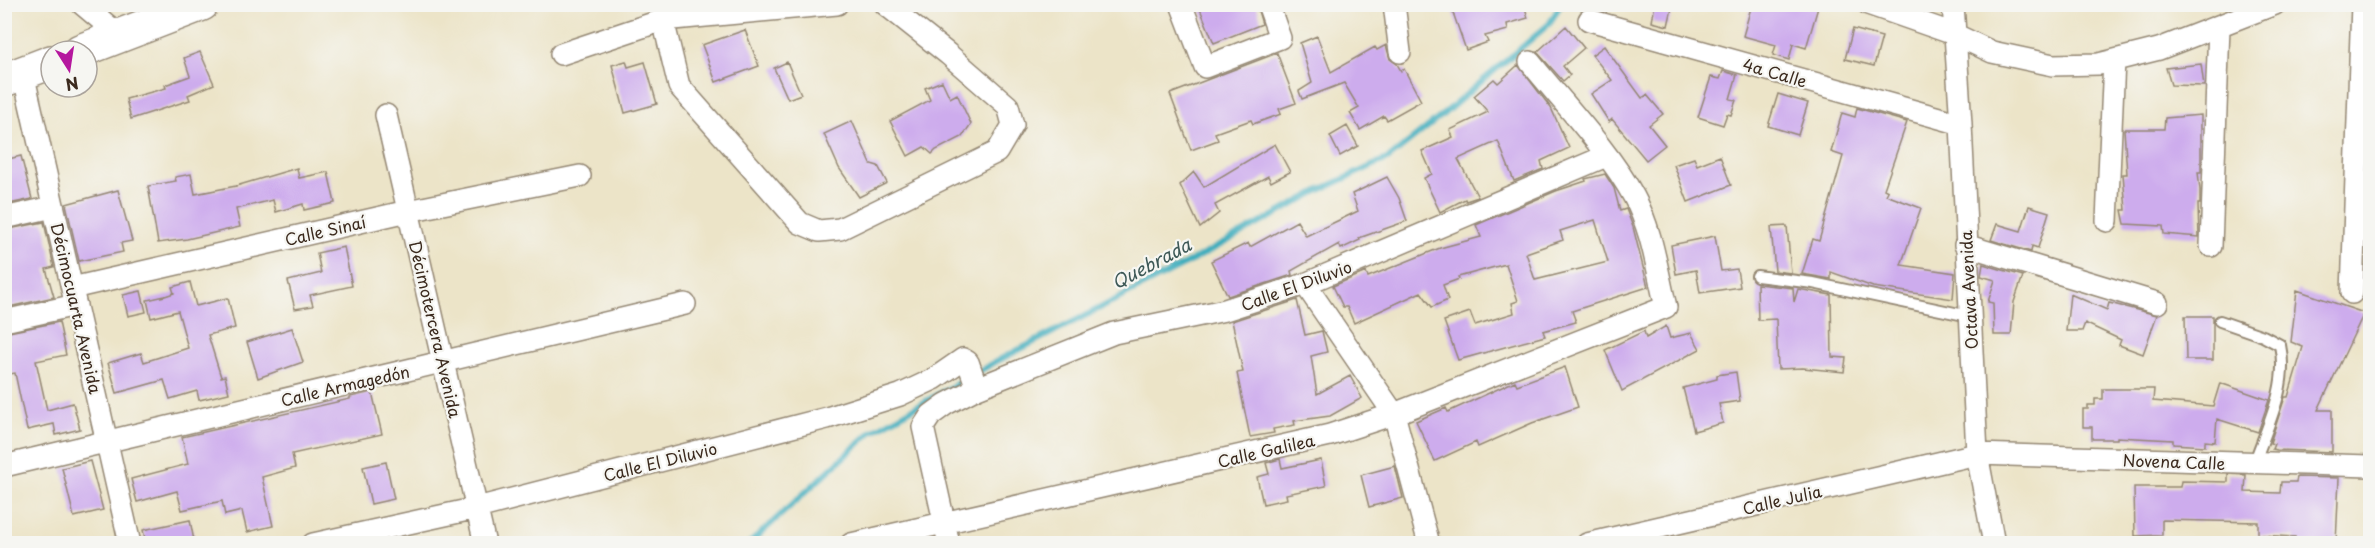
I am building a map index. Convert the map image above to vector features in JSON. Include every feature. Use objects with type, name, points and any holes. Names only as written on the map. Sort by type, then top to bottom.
[{"type":"main road","points":[[99,43],[202,4]]},
{"type":"street","points":[[82,4],[120,35]]},
{"type":"street","points":[[561,54],[663,20],[837,4]]},
{"type":"street","points":[[663,20],[679,87],[800,223],[819,231],[840,229],[997,152],[1013,125],[1008,106],[885,4]]},
{"type":"street","points":[[1181,4],[1205,67],[1280,38],[1268,4]]},
{"type":"street","points":[[1394,4],[1400,52]]},
{"type":"street","points":[[1868,4],[1954,34],[1992,52],[2053,65],[2099,64],[2159,49],[2275,4]]},
{"type":"street","name":"Octava Avenida","points":[[1953,4],[1977,454],[1994,543]]},
{"type":"street","points":[[2352,293],[2362,4]]},
{"type":"street","name":"4a Calle","points":[[1589,20],[1961,124]]},
{"type":"street","points":[[2211,246],[2218,27]]},
{"type":"street","points":[[2107,221],[2114,60]]},
{"type":"street","points":[[1530,62],[1606,156]]},
{"type":"street","name":"Décimocuarta Avenida","points":[[26,72],[130,543]]},
{"type":"street","name":"Décimotercera Avenida","points":[[386,115],[485,543]]},
{"type":"street","name":"Calle El Diluvio","points":[[943,522],[922,427],[931,414],[946,404],[973,377],[1114,333],[1225,310],[1305,284],[1606,156]]},
{"type":"street","name":"Calle Galilea","points":[[850,543],[1330,435],[1394,414],[1666,307],[1649,233],[1634,197],[1606,156]]},
{"type":"street","name":"Calle Sinaí","points":[[4,321],[74,297],[408,211],[580,176]]},
{"type":"street","points":[[4,218],[54,207]]},
{"type":"street","points":[[1965,245],[2157,303]]},
{"type":"street","points":[[1305,284],[1394,414],[1429,543]]},
{"type":"street","name":"Calle Armagedón","points":[[4,466],[685,304]]},
{"type":"street","name":"Calle El Diluvio","points":[[313,543],[477,508],[827,418],[900,396],[934,379],[963,359],[973,377]]},
{"type":"street","name":"Novena Calle","points":[[1977,454],[2370,466]]},
{"type":"street","name":"Calle Julia","points":[[1587,543],[1977,454]]},
{"type":"street","points":[[943,522],[949,543]]},
{"type":"lane","points":[[1757,276],[1813,283],[1969,316]]},
{"type":"lane","points":[[2220,321],[2263,336],[2280,345],[2283,361],[2281,386],[2254,464]]},
{"type":"building","points":[[1198,4],[1256,4],[1262,24],[1214,43]]},
{"type":"building","points":[[1450,4],[1524,4],[1528,18],[1507,24],[1508,30],[1485,36],[1488,42],[1466,50]]},
{"type":"building","points":[[1655,4],[1673,4],[1668,26],[1652,22]]},
{"type":"building","points":[[1752,4],[1819,4],[1806,48],[1793,44],[1789,60],[1773,55],[1776,45],[1743,36]]},
{"type":"building","points":[[1566,26],[1584,48],[1563,66],[1570,75],[1563,81],[1537,52]]},
{"type":"building","points":[[1853,29],[1882,37],[1874,66],[1845,59]]},
{"type":"building","points":[[745,30],[759,66],[716,82],[702,45]]},
{"type":"building","points":[[1317,36],[1331,72],[1375,47],[1377,50],[1386,45],[1390,59],[1401,71],[1404,69],[1421,101],[1387,120],[1384,116],[1360,130],[1350,113],[1359,108],[1344,83],[1302,99],[1299,91],[1312,83],[1300,43]]},
{"type":"building","points":[[1604,46],[1642,98],[1647,95],[1663,114],[1649,125],[1665,145],[1646,160],[1612,119],[1609,122],[1591,94],[1612,80],[1592,55]]},
{"type":"building","points":[[200,52],[214,84],[188,95],[190,100],[131,119],[126,99],[166,88],[165,85],[190,76],[184,58]]},
{"type":"building","points":[[1277,53],[1296,103],[1279,109],[1281,114],[1253,124],[1251,120],[1215,133],[1218,140],[1191,150],[1170,94]]},
{"type":"building","points":[[626,61],[628,67],[645,62],[657,104],[625,113],[612,65]]},
{"type":"building","points":[[787,62],[801,94],[788,99],[774,68]]},
{"type":"building","points":[[2201,64],[2204,86],[2171,85],[2166,68]]},
{"type":"building","points":[[1518,65],[1551,108],[1569,148],[1541,161],[1543,169],[1514,181],[1498,141],[1458,159],[1478,197],[1466,201],[1465,199],[1440,212],[1424,178],[1432,174],[1422,151],[1453,137],[1450,130],[1488,112],[1474,96],[1494,79],[1498,83]]},
{"type":"building","points":[[1723,71],[1737,75],[1730,99],[1736,100],[1731,115],[1727,114],[1723,125],[1698,117],[1711,77],[1720,79]]},
{"type":"building","points":[[942,81],[950,98],[957,94],[971,124],[962,137],[932,154],[924,147],[908,156],[890,121],[930,100],[925,88]]},
{"type":"building","points":[[1778,94],[1808,103],[1798,135],[1768,126]]},
{"type":"building","points":[[1857,108],[1907,122],[1884,189],[1888,191],[1886,195],[1921,208],[1901,265],[1955,273],[1953,299],[1873,287],[1831,272],[1831,279],[1802,274],[1813,239],[1819,241],[1843,156],[1831,152],[1842,113],[1855,117]]},
{"type":"building","points":[[2201,115],[2201,172],[2198,172],[2199,237],[2164,234],[2163,226],[2125,224],[2122,210],[2126,210],[2123,174],[2127,174],[2124,129],[2164,129],[2165,118]]},
{"type":"building","points":[[852,121],[871,164],[878,166],[887,183],[859,197],[839,168],[824,134]]},
{"type":"building","points":[[1347,126],[1358,146],[1340,156],[1330,136]]},
{"type":"building","points":[[1275,144],[1290,172],[1271,182],[1268,176],[1215,205],[1219,213],[1200,228],[1180,185],[1194,172],[1204,187]]},
{"type":"building","points":[[21,156],[32,199],[4,205],[4,160]]},
{"type":"building","points":[[1720,156],[1731,185],[1688,202],[1674,165],[1694,158],[1697,165]]},
{"type":"building","points":[[297,168],[299,178],[328,172],[335,203],[304,210],[303,204],[276,212],[273,200],[236,209],[240,227],[158,243],[148,186],[176,181],[175,177],[191,174],[195,194],[236,186]]},
{"type":"building","points":[[1605,174],[1614,188],[1620,211],[1626,209],[1633,227],[1648,287],[1572,311],[1576,322],[1543,331],[1545,336],[1458,360],[1444,321],[1470,312],[1475,325],[1514,313],[1512,303],[1518,301],[1506,264],[1458,277],[1459,279],[1443,285],[1448,300],[1432,307],[1421,292],[1354,323],[1347,307],[1343,307],[1333,286],[1366,272],[1368,277],[1440,248],[1481,237],[1476,225],[1556,191],[1586,181],[1585,179]],"holes":[[[1595,220],[1608,262],[1535,280],[1526,253],[1563,240],[1560,231]]]},
{"type":"building","points":[[1387,177],[1399,198],[1407,221],[1359,238],[1360,240],[1341,249],[1339,244],[1291,271],[1292,275],[1228,296],[1211,261],[1248,243],[1250,247],[1297,221],[1306,236],[1358,211],[1352,194]]},
{"type":"building","points":[[118,190],[132,241],[121,243],[123,252],[79,261],[66,204]]},
{"type":"building","points":[[2029,206],[2049,212],[2038,248],[2032,246],[2031,252],[1991,240],[1997,224],[2021,231]]},
{"type":"building","points":[[44,222],[54,267],[46,269],[54,297],[4,308],[4,230]]},
{"type":"building","points":[[1787,226],[1791,273],[1775,271],[1771,227]]},
{"type":"building","points":[[1715,236],[1721,271],[1737,269],[1740,287],[1700,293],[1696,270],[1676,274],[1671,245]]},
{"type":"building","points":[[344,247],[352,286],[310,295],[313,306],[295,309],[288,281],[321,273],[317,253]]},
{"type":"building","points":[[1983,264],[2023,276],[2014,302],[2011,335],[1994,335],[1993,303],[1988,302],[1995,280],[1981,276]]},
{"type":"building","points":[[190,282],[196,306],[228,298],[235,328],[208,335],[221,377],[225,376],[229,393],[199,400],[197,391],[170,399],[164,380],[117,393],[108,363],[141,353],[144,362],[188,348],[178,311],[151,318],[147,300],[174,293],[172,287]]},
{"type":"building","points":[[1757,284],[1793,288],[1794,302],[1798,289],[1831,295],[1832,357],[1846,358],[1844,372],[1803,368],[1778,369],[1776,319],[1758,320]]},
{"type":"building","points":[[2297,290],[2364,313],[2318,410],[2332,410],[2332,452],[2277,450],[2272,449],[2274,444],[2270,443],[2285,397],[2288,397],[2303,347],[2291,342]]},
{"type":"building","points":[[141,291],[146,312],[128,316],[123,295]]},
{"type":"building","points":[[2070,294],[2107,310],[2109,303],[2157,315],[2143,354],[2119,345],[2121,340],[2085,323],[2082,331],[2066,331]]},
{"type":"building","points":[[1297,300],[1305,335],[1322,331],[1327,352],[1311,356],[1317,394],[1350,376],[1362,398],[1330,416],[1294,421],[1295,425],[1273,429],[1274,433],[1250,437],[1237,373],[1243,372],[1232,321]]},
{"type":"building","points":[[2185,316],[2213,316],[2213,360],[2186,360]]},
{"type":"building","points":[[59,322],[66,355],[36,361],[47,410],[73,403],[80,429],[56,435],[54,424],[27,430],[15,373],[4,375],[4,333]]},
{"type":"building","points":[[1666,326],[1670,338],[1691,333],[1700,349],[1622,391],[1605,350],[1644,331],[1646,338]]},
{"type":"building","points":[[292,328],[303,362],[258,378],[247,342]]},
{"type":"building","points":[[1565,367],[1578,407],[1532,423],[1478,447],[1476,442],[1435,461],[1416,421],[1446,408],[1448,412],[1515,381],[1517,385]]},
{"type":"building","points":[[1736,372],[1740,401],[1719,404],[1723,423],[1694,431],[1683,388],[1717,379],[1717,375]]},
{"type":"building","points":[[2220,383],[2269,400],[2258,432],[2217,419],[2215,442],[2205,441],[2205,446],[2173,444],[2173,440],[2117,437],[2117,439],[2092,439],[2092,427],[2083,427],[2083,409],[2088,409],[2088,405],[2095,405],[2095,399],[2103,399],[2103,389],[2154,389],[2153,401],[2213,406]]},
{"type":"building","points":[[372,392],[382,434],[292,454],[295,468],[262,477],[273,526],[247,532],[242,511],[225,515],[222,501],[182,510],[177,491],[137,502],[131,479],[188,464],[182,437]]},
{"type":"building","points":[[1280,459],[1282,468],[1321,460],[1326,486],[1286,494],[1287,499],[1263,504],[1257,477],[1269,474],[1266,463]]},
{"type":"building","points":[[90,461],[103,510],[74,517],[62,468]]},
{"type":"building","points":[[386,462],[394,499],[371,504],[363,467]]},
{"type":"building","points":[[1395,466],[1403,498],[1369,507],[1361,475]]},
{"type":"building","points":[[2228,474],[2246,475],[2245,492],[2280,493],[2281,482],[2296,482],[2297,477],[2339,478],[2336,543],[2294,543],[2295,537],[2258,535],[2258,522],[2162,520],[2162,535],[2135,536],[2134,487],[2180,487],[2181,481],[2228,482]]},
{"type":"building","points":[[190,520],[194,541],[146,543],[143,530]]},
{"type":"waterway","name":"Quebrada","points":[[749,544],[871,432],[999,360],[1197,258],[1318,191],[1389,158],[1549,24],[1561,4]]}]
